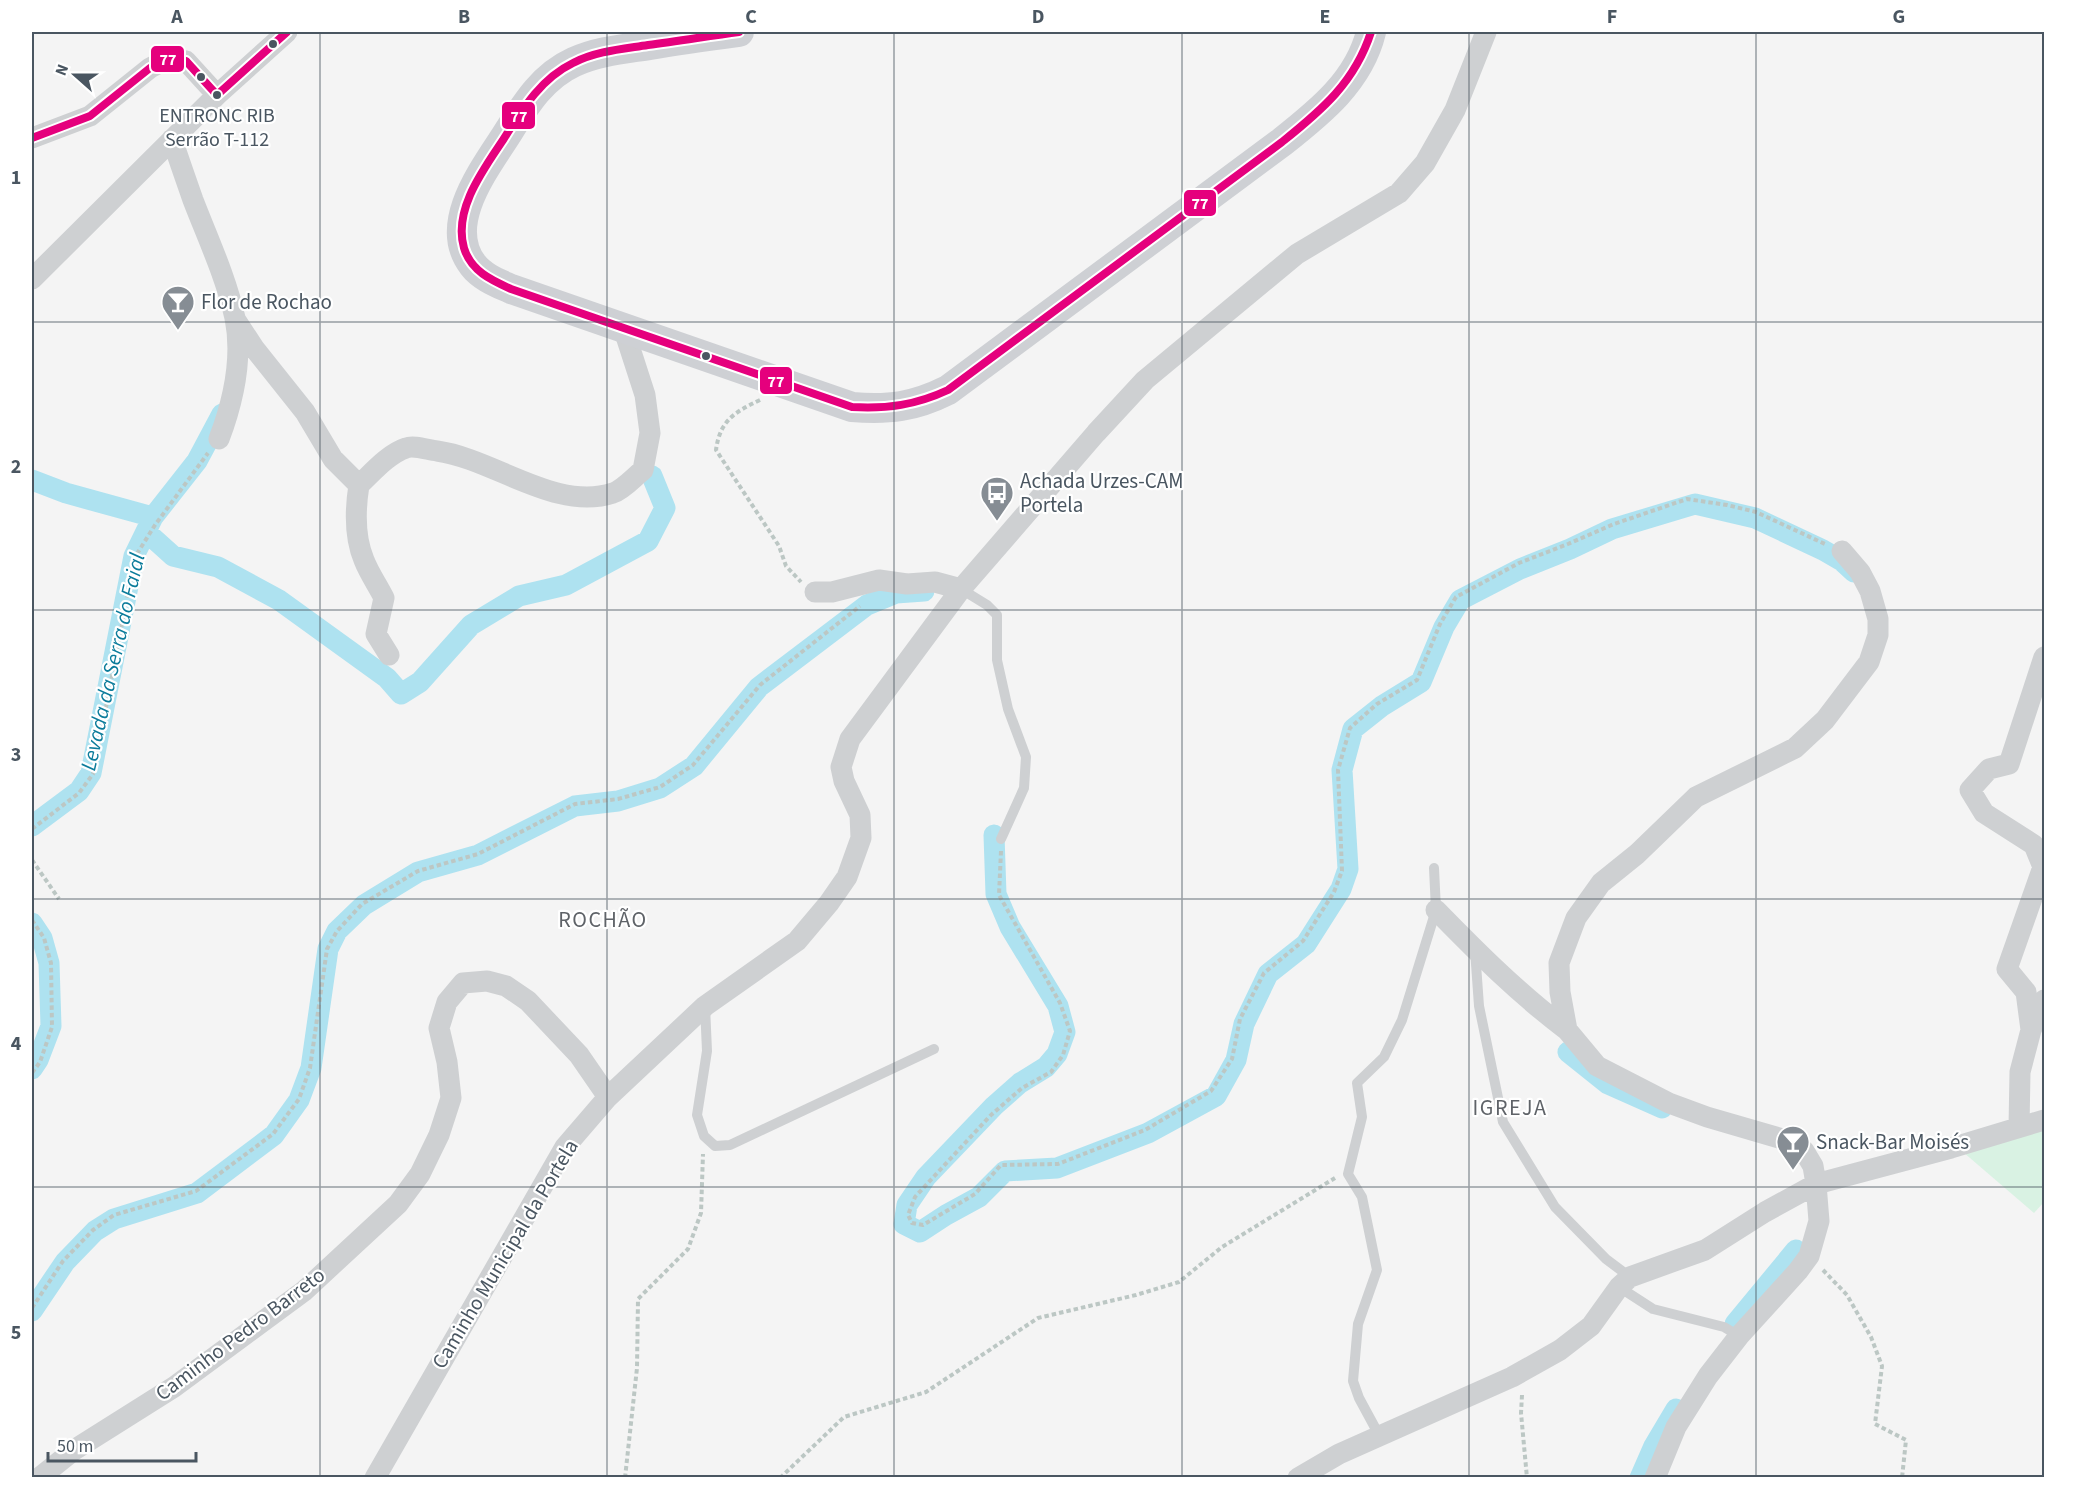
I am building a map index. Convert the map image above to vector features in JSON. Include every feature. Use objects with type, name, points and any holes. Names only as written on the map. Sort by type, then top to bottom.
[{"type":"main road","points":[[740,32],[596,53],[573,62],[550,76],[531,97],[477,180],[463,216],[462,234],[466,249],[473,265],[493,281],[852,407],[873,409],[894,408],[926,401],[948,390],[1150,242],[1313,117],[1334,98],[1353,74],[1371,32]]},
{"type":"street","points":[[32,279],[217,95],[287,32]]},
{"type":"street","name":"Caminho Municipal da Portela","points":[[375,1478],[565,1147],[608,1097],[705,1006],[797,941],[829,903],[847,877],[861,838],[860,815],[840,767],[845,751],[850,739],[962,589],[1096,433],[1145,380],[1297,254],[1399,193],[1425,163],[1455,110],[1486,32]]},
{"type":"street","points":[[32,138],[90,116],[150,68],[167,59],[186,61],[217,95]]},
{"type":"street","points":[[172,140],[219,264],[235,319],[237,358],[231,407],[219,440]]},
{"type":"street","points":[[235,319],[254,348],[305,412],[333,459],[358,485]]},
{"type":"street","points":[[389,655],[376,634],[384,598],[364,561],[356,534],[358,485],[394,453],[408,447],[447,453],[482,462],[555,493],[595,496],[615,492],[643,471],[650,433],[645,395],[623,327]]},
{"type":"street","points":[[1567,1030],[1560,992],[1559,963],[1576,918],[1601,884],[1637,854],[1696,797],[1796,748],[1825,720],[1869,662],[1878,635],[1878,620],[1870,591],[1860,572],[1842,551]]},
{"type":"street","points":[[815,592],[832,592],[879,580],[907,584],[935,582],[962,589]]},
{"type":"street","points":[[2031,1030],[2026,992],[2007,969],[2043,867],[2034,845],[1984,813],[1970,790],[1989,769],[2009,764],[2044,657]]},
{"type":"street","points":[[1436,910],[1527,1000],[1567,1030],[1597,1066],[1669,1103],[1707,1117],[1793,1142],[1804,1150],[1813,1166],[1819,1221],[1809,1256],[1739,1336],[1708,1376],[1676,1427],[1655,1478]]},
{"type":"street","name":"Caminho Pedro Barreto","points":[[39,1478],[74,1450],[174,1387],[304,1291],[398,1204],[420,1174],[439,1135],[451,1098],[447,1062],[439,1028],[447,1002],[463,983],[487,981],[506,986],[528,1001],[579,1055],[608,1097]]},
{"type":"street","points":[[2019,1127],[2020,1072],[2031,1030],[2044,1000]]},
{"type":"street","points":[[1298,1478],[1339,1454],[1512,1377],[1560,1350],[1591,1326],[1624,1282],[1705,1250],[1765,1212],[1816,1184],[1951,1148],[2044,1120]]},
{"type":"lane","points":[[962,589],[997,615],[997,660],[1008,709],[1026,758],[1024,788],[1001,839]]},
{"type":"lane","points":[[1379,1435],[1359,1398],[1353,1381],[1358,1324],[1377,1269],[1362,1197],[1348,1174],[1362,1117],[1358,1083],[1384,1057],[1402,1020],[1436,910],[1434,868]]},
{"type":"lane","points":[[1474,950],[1479,1006],[1503,1122],[1555,1207],[1606,1259],[1624,1282],[1653,1309],[1724,1327],[1739,1336]]},
{"type":"lane","points":[[705,1006],[707,1051],[697,1115],[704,1136],[715,1146],[730,1145],[934,1049]]},
{"type":"path","points":[[791,386],[737,411],[718,433],[716,450],[779,546],[786,566],[795,577],[815,592]]},
{"type":"path","points":[[32,829],[79,793],[93,774],[135,557],[155,525],[219,440]]},
{"type":"path","points":[[1001,839],[999,895],[1060,1003],[1070,1031],[1063,1055],[1051,1072],[1022,1088],[991,1115],[915,1197],[908,1215],[912,1222],[923,1225],[975,1194],[1001,1165],[1058,1164],[1145,1130],[1211,1091],[1232,1059],[1240,1019],[1264,973],[1303,941],[1334,892],[1342,871],[1338,770],[1350,728],[1377,704],[1417,680],[1440,624],[1456,597],[1519,563],[1614,524],[1687,499],[1756,512],[1842,551]]},
{"type":"path","points":[[32,1308],[63,1261],[93,1230],[114,1215],[196,1191],[273,1134],[298,1099],[310,1068],[327,949],[337,931],[362,904],[418,871],[477,854],[575,804],[618,800],[660,787],[693,765],[760,685],[865,603]]},
{"type":"path","points":[[32,860],[59,898]]},
{"type":"path","points":[[32,920],[44,938],[51,963],[52,1027],[40,1062],[32,1074]]},
{"type":"path","points":[[625,1478],[637,1368],[638,1299],[688,1249],[702,1213],[701,1172],[704,1136]]},
{"type":"path","points":[[780,1478],[844,1417],[927,1392],[1038,1318],[1136,1295],[1179,1282],[1222,1247],[1333,1179],[1348,1174]]},
{"type":"path","points":[[1809,1256],[1847,1295],[1871,1337],[1882,1366],[1875,1424],[1906,1440],[1902,1478]]},
{"type":"path","points":[[1512,1377],[1522,1388],[1521,1413],[1527,1478]]},
{"type":"green space","points":[[2044,1130],[2044,1202],[2034,1213],[1963,1152]]},
{"type":"waterway","name":"Levada da Serra do Faial","points":[[32,826],[79,791],[91,773],[134,556],[153,517],[197,461],[222,414]]},
{"type":"waterway","points":[[153,538],[173,556],[218,567],[279,600],[387,678],[401,694],[420,682],[471,625],[519,596],[566,585],[648,541],[665,508],[652,476]]},
{"type":"waterway","points":[[32,480],[66,493],[153,517]]},
{"type":"waterway","name":"Levada da Serra do Faial","points":[[994,835],[996,894],[1010,927],[1058,1006],[1065,1032],[1057,1054],[1046,1067],[1020,1083],[994,1106],[926,1177],[907,1205],[904,1224],[920,1232],[979,1197],[1005,1171],[1057,1168],[1148,1133],[1216,1096],[1236,1060],[1244,1024],[1268,974],[1306,944],[1341,889],[1348,869],[1342,770],[1353,729],[1382,706],[1421,682],[1444,627],[1460,600],[1520,569],[1612,529],[1695,504],[1755,518],[1823,550],[1842,561],[1854,572]]},
{"type":"waterway","name":"Levada da Serra do Faial","points":[[32,1311],[65,1262],[95,1231],[114,1219],[197,1193],[274,1135],[299,1100],[311,1068],[328,949],[337,931],[364,905],[418,872],[478,855],[575,806],[618,801],[660,788],[694,766],[759,687],[867,605],[896,593],[924,591]]},
{"type":"waterway","name":"Levada da Serra do Faial","points":[[32,923],[42,938],[49,963],[51,1026],[38,1060],[32,1069]]},
{"type":"waterway","name":"Levada da Serra do Faial","points":[[1568,1052],[1608,1084],[1662,1108]]},
{"type":"waterway","name":"Levada da Serra do Faial","points":[[1735,1324],[1796,1250]]},
{"type":"waterway","name":"Levada da Serra do Faial","points":[[1640,1478],[1654,1446],[1676,1409]]},
{"type":"transit line","name":"77","points":[[32,138],[90,116],[150,68],[167,59],[186,61],[217,95],[287,32]]},
{"type":"transit line","name":"77","points":[[739,32],[600,53],[561,70],[541,86],[533,96],[479,177],[466,205],[463,219],[464,248],[471,263],[477,269],[511,289],[852,407],[889,406],[913,402],[948,390],[1297,130],[1336,94],[1356,66],[1371,32]]},
{"type":"place","name":"ENTRONC RIB Serrão T-112","points":[[217,95]]},
{"type":"place","name":"Flor de Rochao","points":[[178,331]]},
{"type":"place","name":"Achada Urzes-CAM Portela","points":[[997,522]]},
{"type":"place","name":"Snack-Bar Moisés","points":[[1793,1171]]},
{"type":"district","name":"ROCHÃO","points":[[603,920]]},
{"type":"district","name":"IGREJA","points":[[1510,1108]]}]
